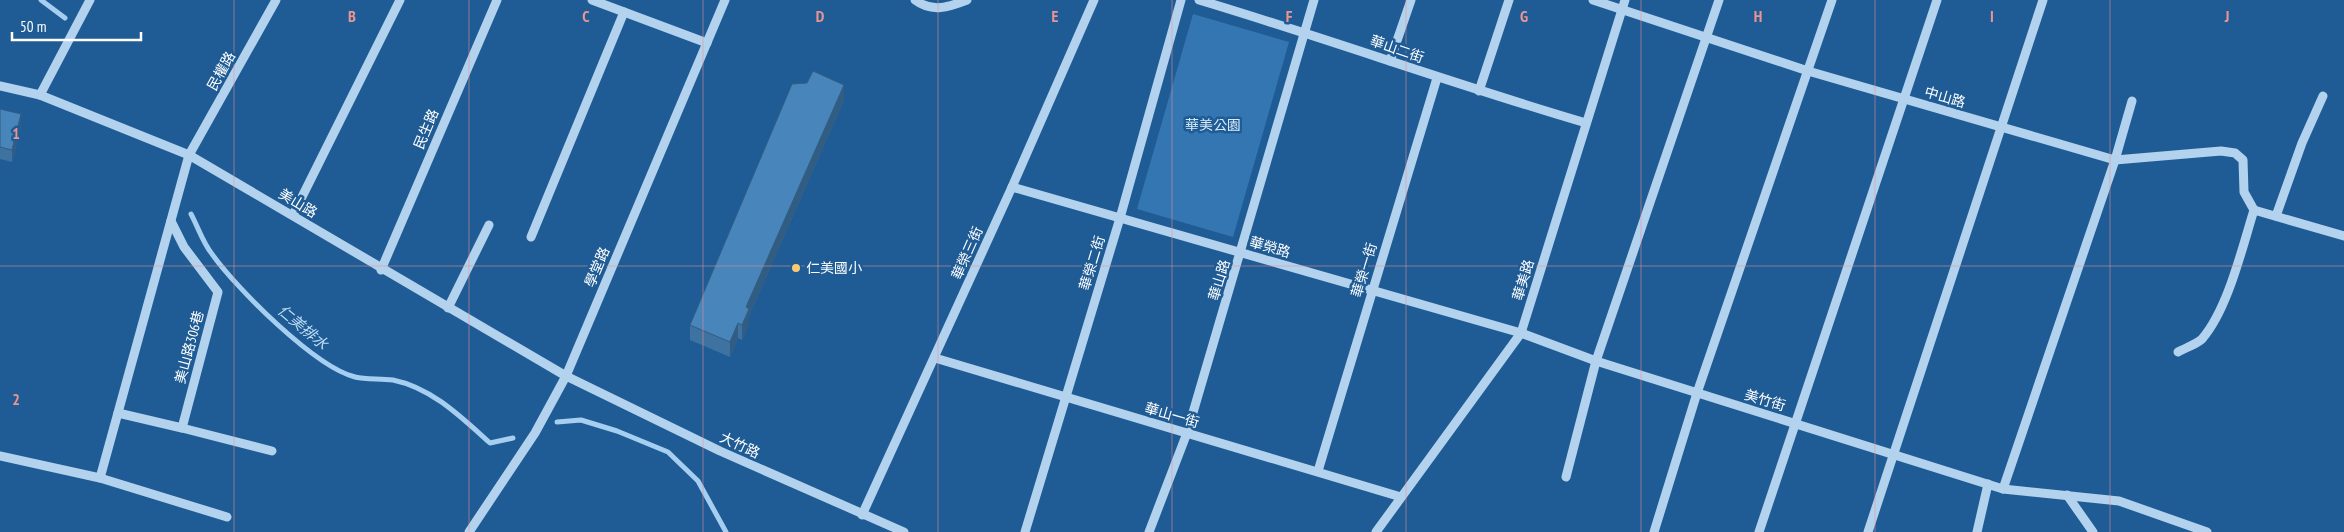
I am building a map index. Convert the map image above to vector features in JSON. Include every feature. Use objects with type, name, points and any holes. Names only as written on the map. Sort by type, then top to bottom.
[{"type":"street","points":[[40,95],[90,0]]},
{"type":"street","name":"民權路","points":[[189,155],[276,0]]},
{"type":"street","points":[[293,215],[400,0]]},
{"type":"street","name":"民生路","points":[[381,270],[497,0]]},
{"type":"street","points":[[592,0],[707,43]]},
{"type":"street","name":"學堂路","points":[[470,532],[535,433],[566,376],[725,0]]},
{"type":"street","points":[[915,0],[923,6],[967,0]]},
{"type":"street","name":"華榮三街","points":[[862,515],[935,358],[1094,0]]},
{"type":"street","name":"華榮二街","points":[[1025,532],[1120,218],[1181,0]]},
{"type":"street","name":"華山二街","points":[[1199,0],[1304,32],[1437,78],[1586,123]]},
{"type":"street","name":"華山路","points":[[1149,532],[1187,434],[1314,0]]},
{"type":"street","points":[[1390,61],[1411,0]]},
{"type":"street","points":[[1479,91],[1509,0]]},
{"type":"street","name":"中山路","points":[[1593,0],[1808,72],[2115,160],[2221,151],[2236,153],[2243,160],[2244,192],[2254,210]]},
{"type":"street","name":"華美路","points":[[1376,532],[1520,333],[1625,0]]},
{"type":"street","points":[[1566,478],[1596,361],[1718,0]]},
{"type":"street","points":[[1654,532],[1697,393],[1832,0]]},
{"type":"street","points":[[1759,532],[1937,0]]},
{"type":"street","points":[[1868,532],[1892,454],[2043,0]]},
{"type":"street","points":[[531,237],[624,12]]},
{"type":"street","name":"華榮一街","points":[[1318,471],[1437,78]]},
{"type":"street","name":"美山路","points":[[0,86],[40,95],[189,155],[293,215],[381,270],[566,376]]},
{"type":"street","points":[[2276,216],[2302,142],[2323,96]]},
{"type":"street","points":[[2003,489],[2115,160],[2132,101]]},
{"type":"street","points":[[100,478],[189,155]]},
{"type":"street","name":"華榮路","points":[[1012,187],[1520,333]]},
{"type":"street","points":[[2178,352],[2201,340],[2217,315],[2232,280],[2254,210],[2344,236]]},
{"type":"street","name":"美山路306巷","points":[[171,221],[184,247],[218,292],[182,428]]},
{"type":"street","points":[[448,308],[489,225]]},
{"type":"street","name":"美竹街","points":[[1520,333],[1596,361],[2003,489],[2119,501],[2207,532]]},
{"type":"street","name":"華山一街","points":[[935,358],[1401,497]]},
{"type":"street","name":"大竹路","points":[[566,376],[720,451],[904,532]]},
{"type":"street","points":[[118,413],[272,452]]},
{"type":"street","points":[[0,456],[100,478],[226,517]]},
{"type":"street","points":[[1977,532],[1988,484]]},
{"type":"street","points":[[2067,495],[2093,532]]},
{"type":"green space","name":"華美公園","points":[[1193,14],[1289,42],[1233,237],[1137,209]]},
{"type":"building","points":[[813,71],[844,85],[746,307],[749,309],[742,325],[738,323],[730,342],[690,325],[792,84],[807,83]]},
{"type":"building","points":[[0,109],[21,114],[12,150],[0,147]]},
{"type":"waterway","name":"仁美排水","points":[[41,0],[65,18]]},
{"type":"waterway","name":"仁美排水","points":[[191,214],[203,240],[223,269],[257,305],[299,343],[319,358],[338,370],[355,377],[393,380],[421,390],[445,405],[490,443],[513,438]]},
{"type":"waterway","name":"仁美排水","points":[[557,422],[581,420],[617,431],[668,452],[698,481],[726,532]]},
{"type":"place","name":"仁美國小","points":[[796,268]]}]
